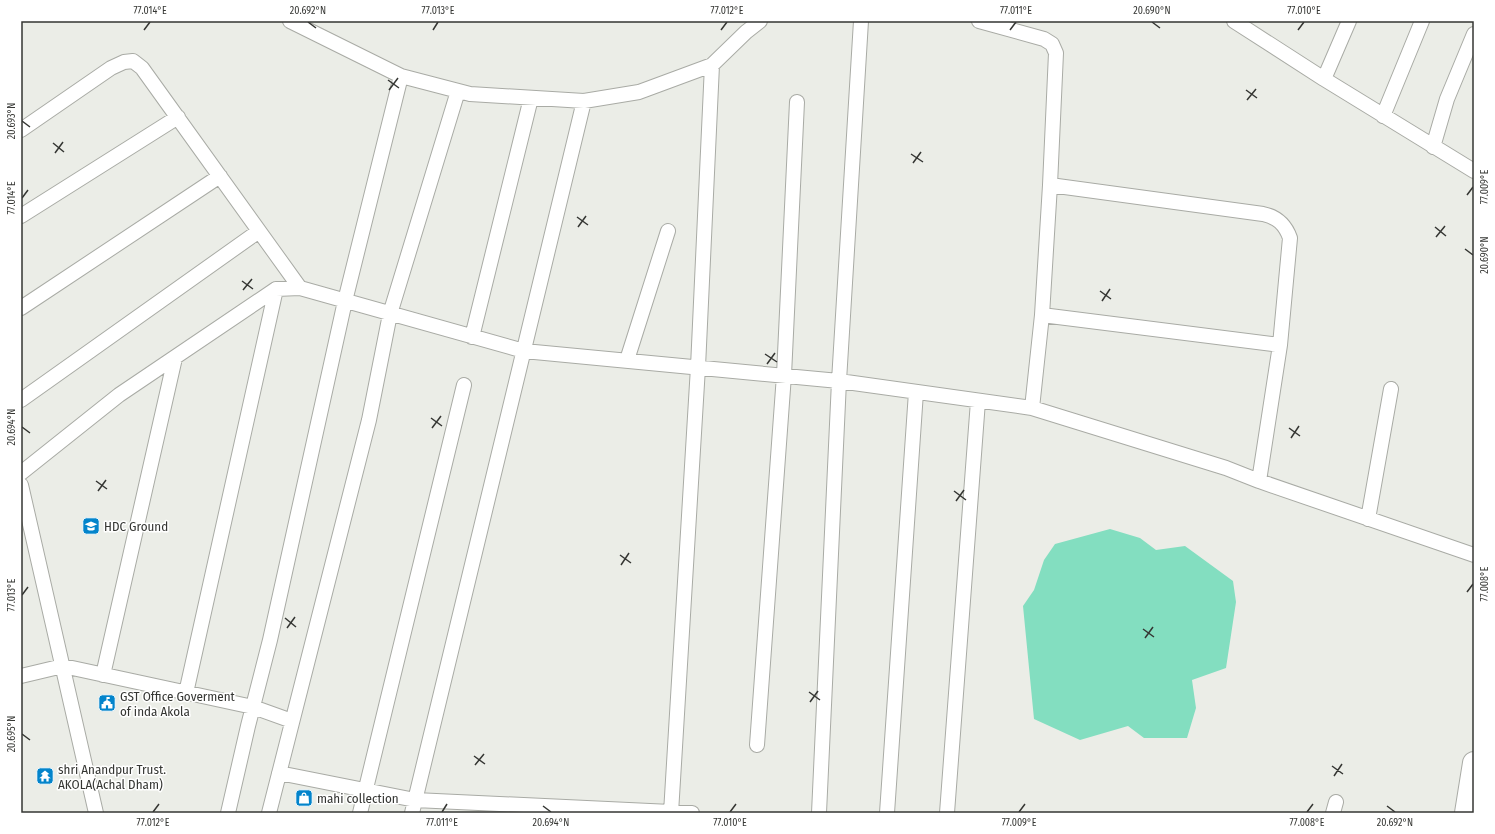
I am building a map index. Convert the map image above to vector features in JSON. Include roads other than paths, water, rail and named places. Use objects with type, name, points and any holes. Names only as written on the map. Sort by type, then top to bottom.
[{"type":"highway","points":[[1466,813],[1474,763]]},
{"type":"street","points":[[290,21],[401,76],[470,94],[584,102],[640,92],[712,65],[746,32],[760,21]]},
{"type":"street","points":[[819,813],[839,381],[861,21]]},
{"type":"street","points":[[979,21],[1044,39],[1052,44],[1056,53],[1042,315],[1032,408]]},
{"type":"street","points":[[1234,21],[1383,116],[1474,171]]},
{"type":"street","points":[[1324,79],[1349,21]]},
{"type":"street","points":[[1383,116],[1422,21]]},
{"type":"street","points":[[1433,147],[1447,99],[1474,34]]},
{"type":"street","points":[[21,130],[111,68],[124,62],[133,61],[142,68],[300,288]]},
{"type":"street","points":[[671,813],[698,367],[712,65]]},
{"type":"street","points":[[228,813],[270,640],[345,301],[401,76]]},
{"type":"street","points":[[269,813],[369,420],[390,314],[458,91]]},
{"type":"street","points":[[472,337],[531,98]]},
{"type":"street","points":[[414,807],[584,102]]},
{"type":"street","points":[[757,744],[784,375],[797,102]]},
{"type":"street","points":[[21,216],[178,117]]},
{"type":"street","points":[[21,308],[220,176]]},
{"type":"street","points":[[1050,185],[1263,214],[1272,216],[1282,223],[1287,230],[1290,238],[1280,345],[1259,481]]},
{"type":"street","points":[[21,400],[260,231]]},
{"type":"street","points":[[627,360],[668,231]]},
{"type":"street","points":[[21,473],[120,396],[276,289],[300,288],[524,351],[839,381],[1032,408],[1226,468],[1259,481],[1474,555]]},
{"type":"street","points":[[186,693],[276,289]]},
{"type":"street","points":[[1042,315],[1280,345]]},
{"type":"street","points":[[103,675],[175,358]]},
{"type":"street","points":[[360,813],[464,385]]},
{"type":"street","points":[[1368,519],[1391,389]]},
{"type":"street","points":[[887,813],[916,392]]},
{"type":"street","points":[[947,813],[978,401]]},
{"type":"street","points":[[21,485],[96,813]]},
{"type":"street","points":[[21,676],[63,666],[253,708],[292,721]]},
{"type":"street","points":[[279,773],[365,790],[414,807],[692,813]]},
{"type":"place","name":"HDC Ground","points":[[91,526]]},
{"type":"place","name":"GST Office Goverment of inda Akola","points":[[107,703]]},
{"type":"place","name":"shri Anandpur Trust. AKOLA(Achal Dham)","points":[[45,776]]},
{"type":"place","name":"mahi collection","points":[[304,798]]}]
